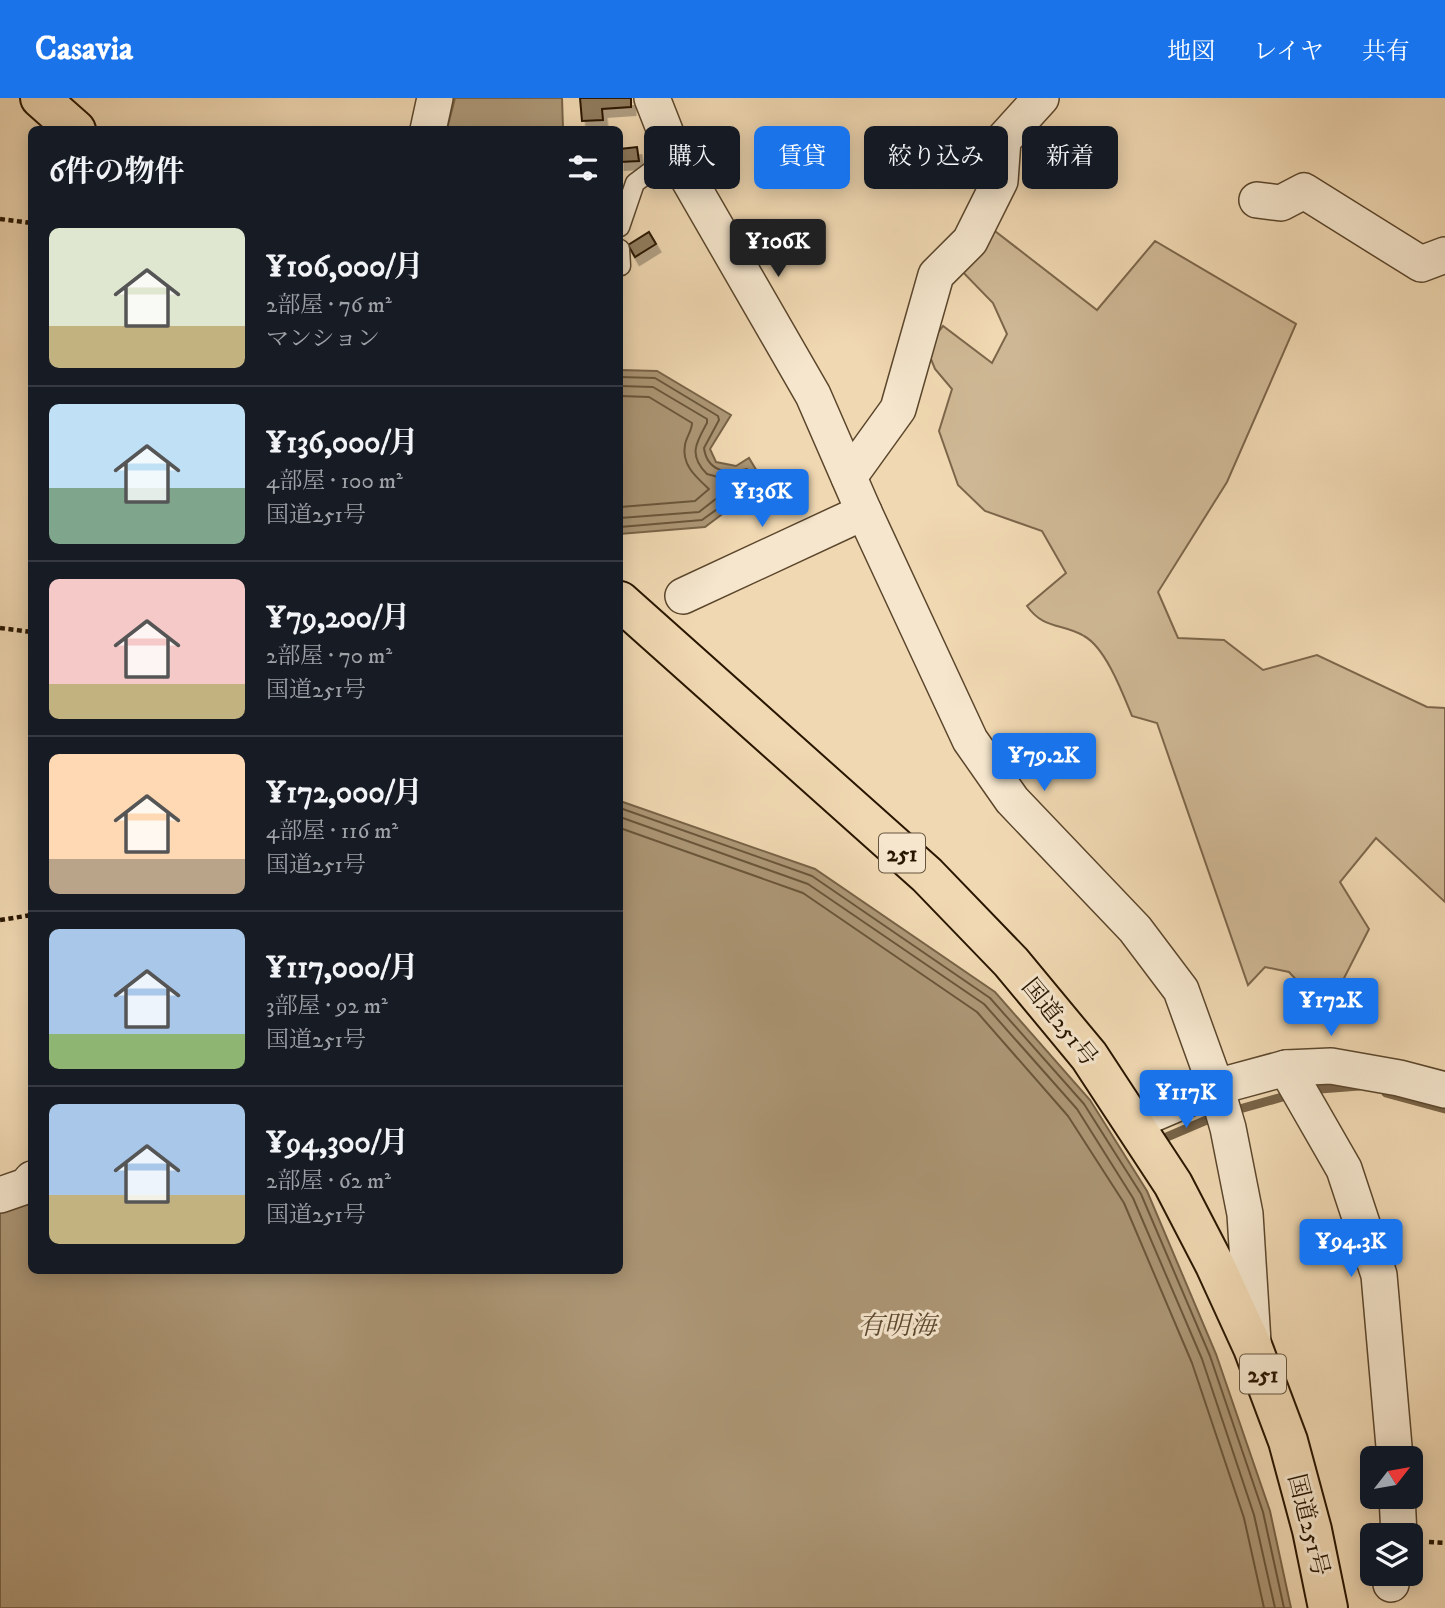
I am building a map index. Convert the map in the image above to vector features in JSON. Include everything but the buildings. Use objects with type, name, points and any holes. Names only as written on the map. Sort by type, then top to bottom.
[{"type":"highway","points":[[40,98],[72,126]]},
{"type":"highway","name":"国道251号","points":[[623,604],[926,875],[1012,962],[1089,1056],[1172,1184],[1215,1265],[1254,1348],[1288,1441],[1312,1530],[1328,1608]]},
{"type":"street","points":[[429,126],[435,98]]},
{"type":"street","points":[[652,98],[663,126]]},
{"type":"street","points":[[849,477],[898,410],[936,275],[970,241],[1000,181],[1003,140],[1041,98]]},
{"type":"street","points":[[694,189],[813,395],[970,740],[1012,800],[1135,929],[1181,990],[1222,1106],[1245,1214],[1254,1348]]},
{"type":"street","points":[[1257,200],[1281,203],[1304,191],[1421,264],[1445,255]]},
{"type":"street","points":[[683,596],[864,512]]},
{"type":"street","points":[[1143,1137],[1331,1066],[1399,1078],[1445,1090]]},
{"type":"street","points":[[1294,1082],[1344,1169],[1379,1275],[1394,1446]]},
{"type":"street","points":[[0,1195],[28,1184]]},
{"type":"lane","points":[[623,218],[635,183],[644,177]]},
{"type":"path","points":[[0,219],[28,222]]},
{"type":"path","points":[[0,628],[28,632]]},
{"type":"path","points":[[0,920],[28,916]]},
{"type":"shaded area","points":[[991,228],[1097,310],[1155,241],[1296,324],[1227,482],[1158,592],[1178,638],[1224,640],[1263,670],[1317,655],[1427,707],[1445,708],[1445,902],[1376,838],[1340,882],[1369,929],[1339,988],[1315,1000],[1289,972],[1265,967],[1248,985],[1157,723],[1132,716],[1113,672],[1092,642],[1076,632],[1047,623],[1033,614],[1027,606],[1066,573],[1042,531],[985,511],[958,485],[939,431],[952,389],[935,369],[926,347],[943,326],[992,363],[1007,334],[993,303],[955,264]]},
{"type":"water","points":[[455,98],[562,98],[563,126],[448,126]]},
{"type":"water","points":[[623,370],[657,371],[731,415],[710,449],[716,462],[736,466],[749,458],[764,483],[776,478],[781,487],[737,503],[705,527],[623,534]]},
{"type":"water","name":"有明海","points":[[623,802],[815,869],[995,992],[1090,1100],[1147,1191],[1216,1354],[1270,1511],[1291,1608],[0,1608],[0,1207],[28,1195],[28,1274],[623,1274]]},
{"type":"waterway","points":[[1307,1090],[1359,1086]]},
{"type":"waterway","points":[[1386,1093],[1445,1109]]},
{"type":"waterway","points":[[1229,1112],[1293,1094]]},
{"type":"waterway","points":[[1155,1142],[1216,1116]]}]
